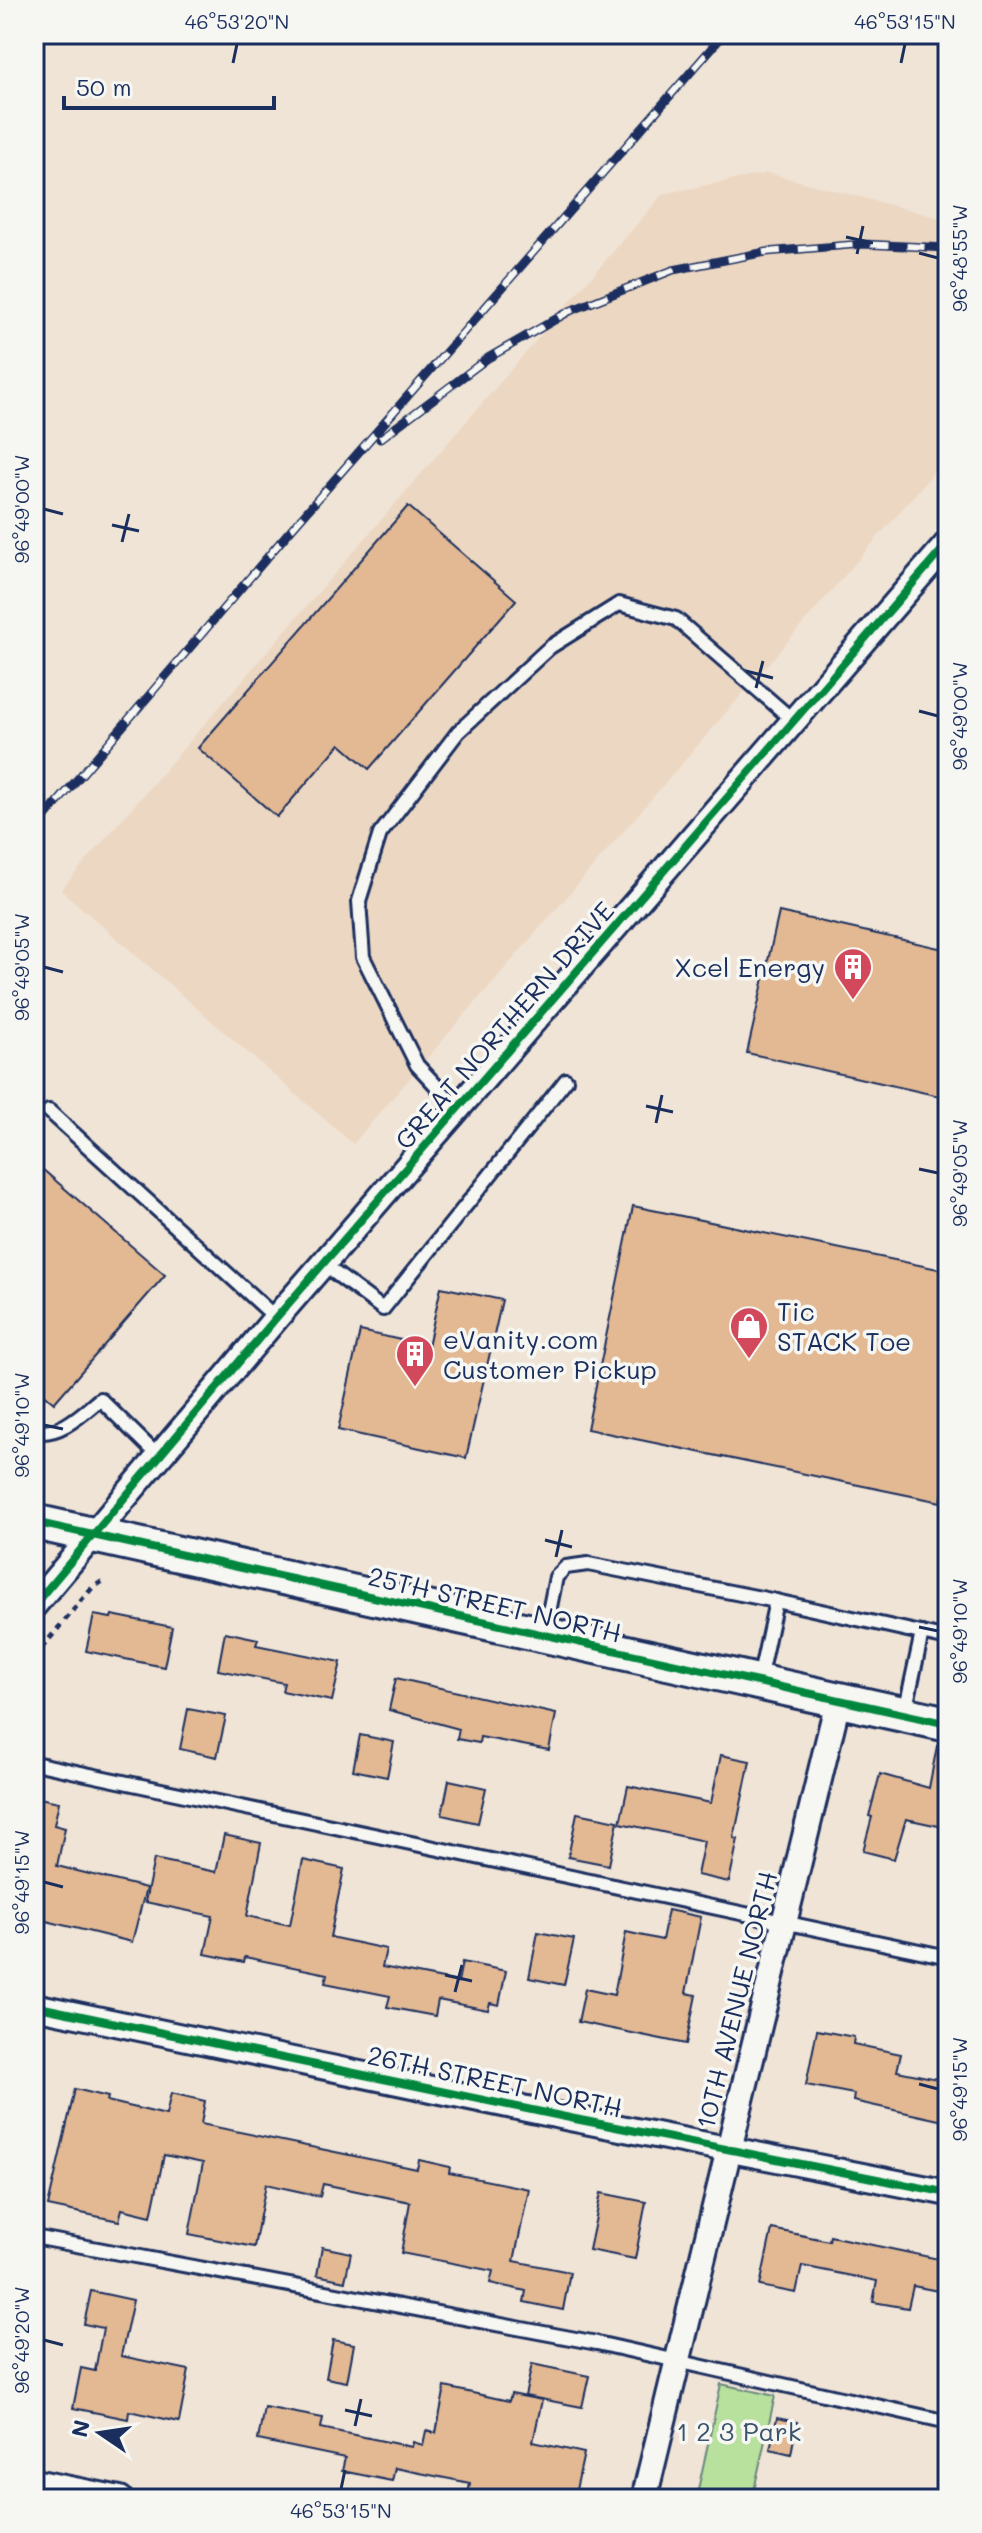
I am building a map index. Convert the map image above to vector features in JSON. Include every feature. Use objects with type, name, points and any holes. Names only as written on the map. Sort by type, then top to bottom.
[{"type":"street","name":"GREAT NORTHERN DRIVE","points":[[34,1605],[276,1318],[948,543]]},
{"type":"street","name":"25TH STREET NORTH","points":[[34,1522],[948,1724]]},
{"type":"street","name":"10TH AVENUE NORTH","points":[[644,2499],[838,1701]]},
{"type":"street","name":"26TH STREET NORTH","points":[[34,2006],[948,2193]]},
{"type":"street","points":[[34,2482],[120,2499]]},
{"type":"lane","points":[[458,1109],[417,1065],[390,1015],[363,957],[359,901],[380,834],[458,732],[550,647],[619,604],[676,619],[795,722]]},
{"type":"lane","points":[[323,1264],[383,1309],[566,1080]]},
{"type":"lane","points":[[49,1111],[276,1318]]},
{"type":"lane","points":[[34,1431],[39,1433],[63,1427],[100,1399],[159,1457]]},
{"type":"lane","points":[[544,1636],[556,1577],[566,1567],[588,1564],[948,1639]]},
{"type":"lane","points":[[759,1684],[776,1601]]},
{"type":"lane","points":[[904,1715],[922,1633]]},
{"type":"lane","points":[[34,1763],[948,1957]]},
{"type":"lane","points":[[34,2237],[597,2343],[948,2422]]},
{"type":"path","points":[[34,1657],[92,1588],[103,1581]]},
{"type":"shaded area","points":[[768,173],[948,220],[948,456],[353,1144],[61,890],[663,194]]},
{"type":"green space","name":"1 2 3 Park","points":[[721,2384],[775,2396],[752,2499],[696,2499]]},
{"type":"building","points":[[408,506],[516,600],[369,769],[340,744],[277,817],[198,748]]},
{"type":"building","name":"Xcel Energy","points":[[779,912],[948,950],[948,1098],[747,1053]]},
{"type":"building","points":[[34,1162],[165,1275],[54,1403],[34,1386]]},
{"type":"building","points":[[633,1206],[948,1271],[948,1468],[941,1502],[587,1429]]},
{"type":"building","name":"eVanity.com Customer Pickup","points":[[441,1287],[502,1300],[466,1458],[338,1430],[360,1331],[428,1346]]},
{"type":"building","points":[[94,1615],[111,1618],[112,1615],[172,1627],[164,1667],[86,1651]]},
{"type":"building","points":[[225,1632],[258,1639],[256,1645],[341,1662],[332,1701],[282,1691],[284,1683],[218,1670]]},
{"type":"building","points":[[396,1678],[556,1714],[549,1750],[480,1737],[479,1743],[457,1739],[459,1729],[389,1710]]},
{"type":"building","points":[[188,1709],[226,1716],[217,1757],[180,1749]]},
{"type":"building","points":[[360,1735],[394,1742],[387,1777],[353,1770]]},
{"type":"building","points":[[937,1746],[948,1748],[948,1828],[906,1819],[894,1859],[863,1851],[880,1774],[929,1788]]},
{"type":"building","points":[[721,1755],[750,1761],[734,1838],[738,1839],[729,1882],[697,1875],[704,1841],[620,1823],[628,1786],[711,1803]]},
{"type":"building","points":[[449,1780],[486,1788],[478,1823],[442,1815]]},
{"type":"building","points":[[34,1797],[59,1802],[54,1825],[65,1828],[57,1866],[146,1888],[132,1942],[34,1918]]},
{"type":"building","points":[[577,1813],[618,1821],[609,1865],[568,1857]]},
{"type":"building","points":[[224,1835],[261,1843],[247,1916],[290,1925],[303,1860],[344,1869],[330,1937],[386,1949],[382,1967],[458,1982],[462,1962],[506,1971],[499,2005],[490,2003],[488,2010],[438,2000],[435,2016],[387,2007],[390,1996],[325,1983],[327,1974],[245,1957],[244,1962],[205,1954],[213,1916],[145,1902],[154,1859],[216,1872]]},
{"type":"building","points":[[668,1910],[701,1917],[686,1993],[696,1995],[686,2044],[578,2022],[585,1989],[614,1995],[626,1932],[662,1940]]},
{"type":"building","points":[[538,1932],[574,1939],[564,1985],[529,1978]]},
{"type":"building","points":[[817,2030],[854,2037],[853,2044],[901,2054],[897,2071],[948,2081],[948,2122],[853,2101],[854,2094],[806,2085]]},
{"type":"building","points":[[75,2089],[108,2097],[107,2101],[166,2115],[171,2093],[205,2101],[201,2124],[417,2169],[419,2160],[450,2167],[449,2173],[529,2189],[514,2261],[570,2272],[563,2310],[524,2302],[526,2291],[490,2283],[493,2271],[401,2253],[410,2202],[323,2184],[320,2196],[266,2184],[254,2247],[189,2234],[203,2163],[164,2155],[151,2216],[122,2209],[119,2221],[48,2206]]},
{"type":"building","points":[[601,2193],[646,2202],[635,2259],[589,2250]]},
{"type":"building","points":[[772,2229],[829,2241],[830,2236],[948,2261],[948,2293],[913,2286],[908,2308],[873,2302],[877,2281],[802,2266],[796,2293],[760,2286]]},
{"type":"building","points":[[322,2247],[351,2253],[345,2281],[317,2275]]},
{"type":"building","points":[[91,2291],[133,2300],[121,2356],[189,2370],[179,2422],[129,2411],[128,2419],[73,2408],[81,2368],[95,2371],[103,2328],[84,2324]]},
{"type":"building","points":[[333,2340],[354,2344],[347,2382],[326,2378]]},
{"type":"building","points":[[532,2364],[589,2376],[582,2407],[525,2396]]},
{"type":"building","points":[[445,2387],[509,2401],[511,2394],[542,2400],[533,2442],[584,2453],[574,2499],[488,2499],[468,2495],[470,2483],[395,2468],[392,2481],[342,2471],[345,2458],[258,2440],[264,2407],[323,2418],[321,2428],[412,2447],[413,2442],[423,2445],[426,2431],[436,2433]]},
{"type":"building","points":[[777,2418],[797,2422],[791,2454],[770,2449]]},
{"type":"railway","points":[[34,830],[288,533],[724,34]]},
{"type":"railway","points":[[380,439],[488,358],[570,311],[673,270],[766,252],[862,244],[948,248]]},
{"type":"cycle path","points":[[34,1605],[276,1318],[948,543]]},
{"type":"cycle path","points":[[34,1522],[948,1724]]},
{"type":"cycle path","points":[[34,2006],[948,2193]]},
{"type":"place","name":"Xcel Energy","points":[[853,1001]]},
{"type":"place","name":"Tic STACK Toe","points":[[749,1360]]},
{"type":"place","name":"eVanity.com Customer Pickup","points":[[415,1388]]}]
